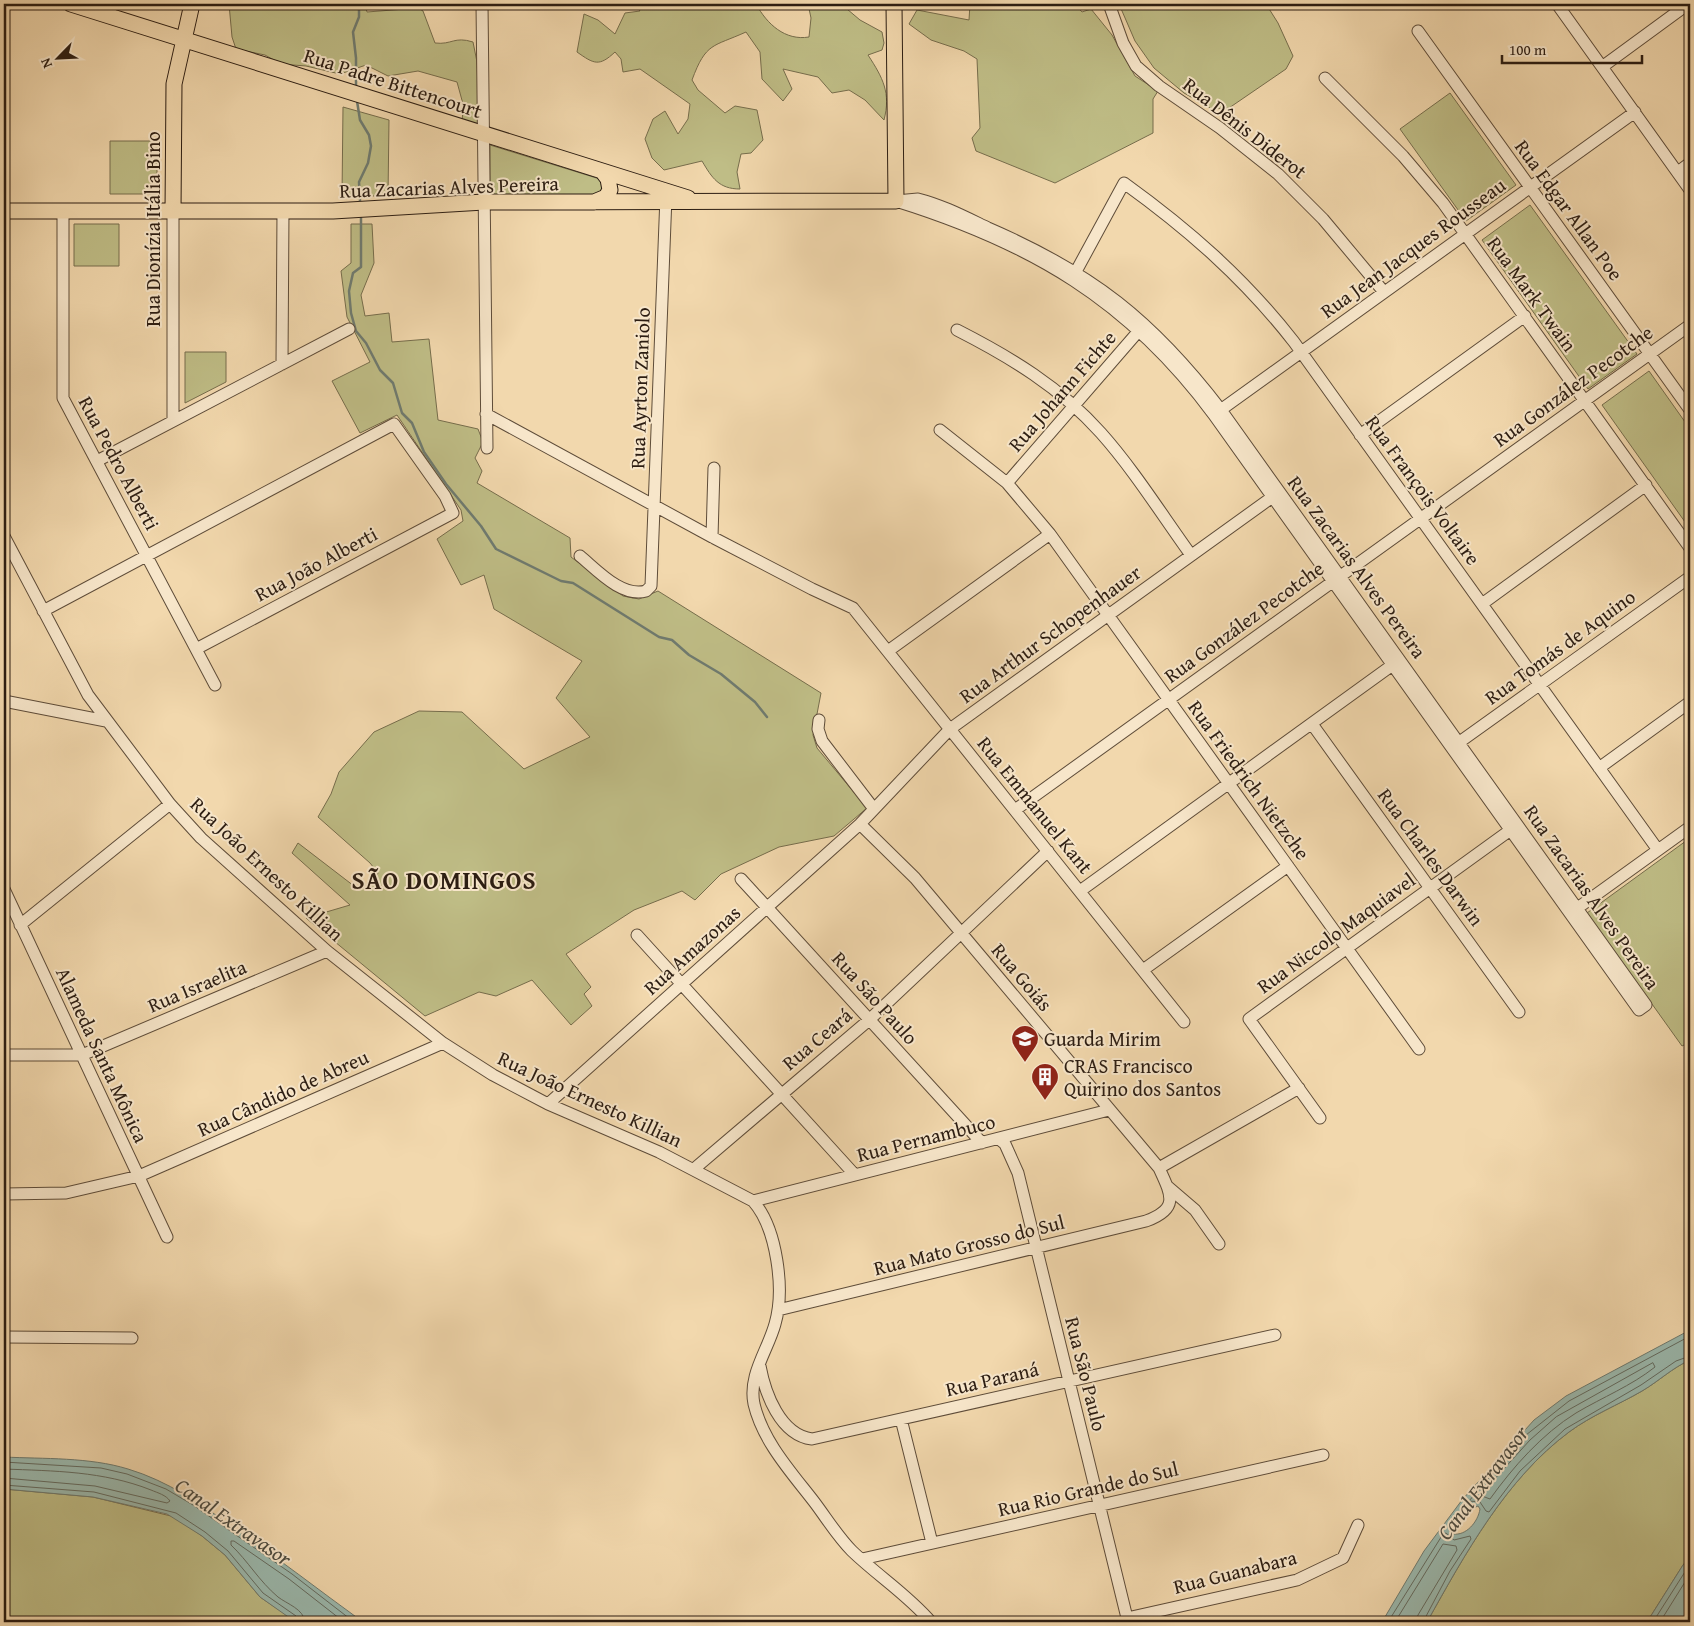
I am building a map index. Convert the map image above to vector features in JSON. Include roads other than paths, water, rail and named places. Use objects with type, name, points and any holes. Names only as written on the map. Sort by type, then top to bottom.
[{"type":"main road","name":"Rua Padre Bittencourt","points":[[71,4],[110,9],[184,38],[625,178],[666,197],[701,202]]},
{"type":"main road","name":"Rua Dionízia Itália Bino","points":[[173,211],[173,91],[192,4]]},
{"type":"main road","points":[[894,4],[896,201]]},
{"type":"main road","points":[[594,202],[606,197],[610,190],[608,179],[602,171]]},
{"type":"main road","points":[[621,202],[615,189],[625,178]]},
{"type":"main road","name":"Rua Zacarias Alves Pereira","points":[[4,211],[349,211],[484,202],[621,202],[666,197]]},
{"type":"main road","name":"Rua Zacarias Alves Pereira","points":[[701,202],[896,201]]},
{"type":"street","points":[[482,4],[487,448]]},
{"type":"street","name":"Rua Dênis Diderot","points":[[1109,4],[1123,43],[1136,66],[1153,81],[1220,128],[1278,174],[1323,219],[1384,292]]},
{"type":"street","points":[[1556,4],[1690,190]]},
{"type":"street","points":[[1602,66],[1688,4]]},
{"type":"street","name":"Rua Edgar Allan Poe","points":[[1418,31],[1690,410]]},
{"type":"street","name":"Rua Mark Twain","points":[[1326,78],[1403,156],[1466,234],[1690,548]]},
{"type":"street","name":"Rua Jean Jacques Rousseau","points":[[1217,412],[1634,112]]},
{"type":"street","points":[[1678,172],[1690,163]]},
{"type":"street","name":"Rua François Voltaire","points":[[1074,275],[1124,183],[1182,226],[1212,252],[1267,309],[1301,352],[1658,850]]},
{"type":"street","name":"Rua Ayrton Zaniolo","points":[[580,556],[610,580],[631,592],[646,592],[651,586],[666,197]]},
{"type":"street","name":"Rua Zacarias Alves Pereira","points":[[896,201],[962,225],[1074,275],[1106,302],[1142,327],[1217,412],[1514,827],[1639,1010],[1646,1005],[1573,911]]},
{"type":"street","name":"Rua Pedro Alberti","points":[[63,211],[63,398],[215,685]]},
{"type":"street","name":"Rua Dionízia Itália Bino","points":[[173,211],[173,421]]},
{"type":"street","points":[[282,364],[283,211]]},
{"type":"street","points":[[1360,435],[1525,316]]},
{"type":"street","name":"Rua González Pecotche","points":[[1015,810],[1690,325]]},
{"type":"street","name":"Rua Johann Fichte","points":[[1007,484],[1142,327]]},
{"type":"street","points":[[96,461],[349,329]]},
{"type":"street","points":[[956,330],[1026,368],[1074,406],[1114,448],[1191,556]]},
{"type":"street","points":[[486,414],[712,537],[714,468]]},
{"type":"street","name":"Rua João Alberti","points":[[147,555],[394,424],[445,496],[453,513],[196,649]]},
{"type":"street","name":"Rua Friedrich Nietzche","points":[[940,430],[1007,484],[1050,534],[1419,1049]]},
{"type":"street","points":[[1482,604],[1646,485]]},
{"type":"street","name":"Rua Arthur Schopenhauer","points":[[860,824],[950,729],[1276,494]]},
{"type":"street","points":[[888,651],[1050,534]]},
{"type":"street","name":"Rua João Ernesto Killian","points":[[4,536],[76,675],[106,721],[170,804],[201,838],[327,951],[443,1043],[493,1075],[548,1104],[694,1170],[753,1201],[766,1219],[778,1276],[778,1310],[775,1325],[754,1380],[754,1404],[769,1440],[844,1542],[913,1603],[931,1622]]},
{"type":"street","name":"Rua Emmanuel Kant","points":[[712,537],[812,589],[846,604],[857,612],[1184,1022]]},
{"type":"street","points":[[43,611],[147,555]]},
{"type":"street","name":"Rua Tomás de Aquino","points":[[1455,746],[1690,577]]},
{"type":"street","points":[[1080,891],[1396,662]]},
{"type":"street","points":[[4,701],[106,721]]},
{"type":"street","points":[[1599,768],[1690,702]]},
{"type":"street","points":[[819,720],[818,729],[822,741],[874,809]]},
{"type":"street","name":"Rua Charles Darwin","points":[[1312,724],[1519,1012]]},
{"type":"street","points":[[20,925],[170,804]]},
{"type":"street","name":"Rua Amazonas","points":[[548,1104],[860,824]]},
{"type":"street","name":"Rua Goiás","points":[[860,824],[915,878],[1159,1168],[1167,1186],[1170,1204],[1167,1211]]},
{"type":"street","name":"Rua Niccolo Maquiavel","points":[[1299,1088],[1249,1018],[1514,827]]},
{"type":"street","points":[[1573,911],[1690,827]]},
{"type":"street","name":"Rua Ceará","points":[[694,1170],[869,1020],[1048,851]]},
{"type":"street","points":[[1143,970],[1288,866]]},
{"type":"street","name":"Rua São Paulo","points":[[741,879],[982,1143]]},
{"type":"street","name":"Alameda Santa Mônica","points":[[4,889],[167,1236]]},
{"type":"street","points":[[637,935],[855,1175]]},
{"type":"street","name":"Rua Israelita","points":[[82,1055],[327,951]]},
{"type":"street","name":"Rua Cândido de Abreu","points":[[4,1194],[66,1193],[139,1176],[443,1043]]},
{"type":"street","points":[[4,1055],[82,1055]]},
{"type":"street","points":[[1159,1168],[1299,1088],[1320,1118]]},
{"type":"street","name":"Rua Pernambuco","points":[[753,1201],[1109,1110]]},
{"type":"street","name":"Rua São Paulo","points":[[998,1139],[1006,1144],[1014,1162],[1127,1620]]},
{"type":"street","points":[[1167,1186],[1195,1210],[1219,1244]]},
{"type":"street","name":"Rua Mato Grosso do Sul","points":[[778,1310],[1146,1221],[1167,1211]]},
{"type":"street","name":"Rua Paraná","points":[[759,1364],[762,1380],[773,1406],[790,1429],[806,1438],[812,1439],[1275,1335]]},
{"type":"street","points":[[4,1337],[132,1338]]},
{"type":"street","points":[[901,1419],[932,1543]]},
{"type":"street","name":"Rua Rio Grande do Sul","points":[[862,1559],[1323,1455]]},
{"type":"street","name":"Rua Guanabara","points":[[1127,1620],[1297,1580],[1343,1558],[1358,1525]]},
{"type":"water","name":"Canal Extravasor","points":[[1690,1330],[1690,1360],[1642,1391],[1596,1415],[1569,1432],[1546,1451],[1526,1472],[1506,1495],[1472,1544],[1427,1622],[1382,1622],[1424,1551],[1462,1500],[1534,1420],[1566,1396]],"holes":[[[1478,1506],[1480,1509],[1477,1519],[1471,1527],[1462,1533],[1453,1534],[1451,1529],[1458,1515]]]},
{"type":"water","points":[[4,1457],[98,1462],[128,1469],[157,1480],[209,1510],[363,1622],[294,1621],[260,1597],[225,1555],[202,1536],[167,1514],[93,1497],[4,1489]]},
{"type":"water","points":[[1690,1557],[1690,1609],[1680,1622],[1647,1622],[1683,1565]]},
{"type":"waterway","points":[[356,88],[356,58],[353,32],[359,17],[359,4]]},
{"type":"waterway","points":[[357,101],[360,120],[369,135],[371,146],[368,163],[359,182],[360,201]]},
{"type":"waterway","points":[[361,218],[361,267],[353,273],[349,291],[351,313],[356,331],[366,343],[380,370],[393,383],[402,413],[412,423],[424,452],[446,484],[481,526],[496,549],[561,581],[573,583],[659,637],[672,640],[689,655],[721,674],[755,702],[767,717]]},
{"type":"place","name":"Guarda Mirim","points":[[1025,1063]]},
{"type":"place","name":"CRAS Francisco Quirino dos Santos","points":[[1045,1101]]},
{"type":"district","name":"SÃO DOMINGOS","points":[[444,880]]}]
